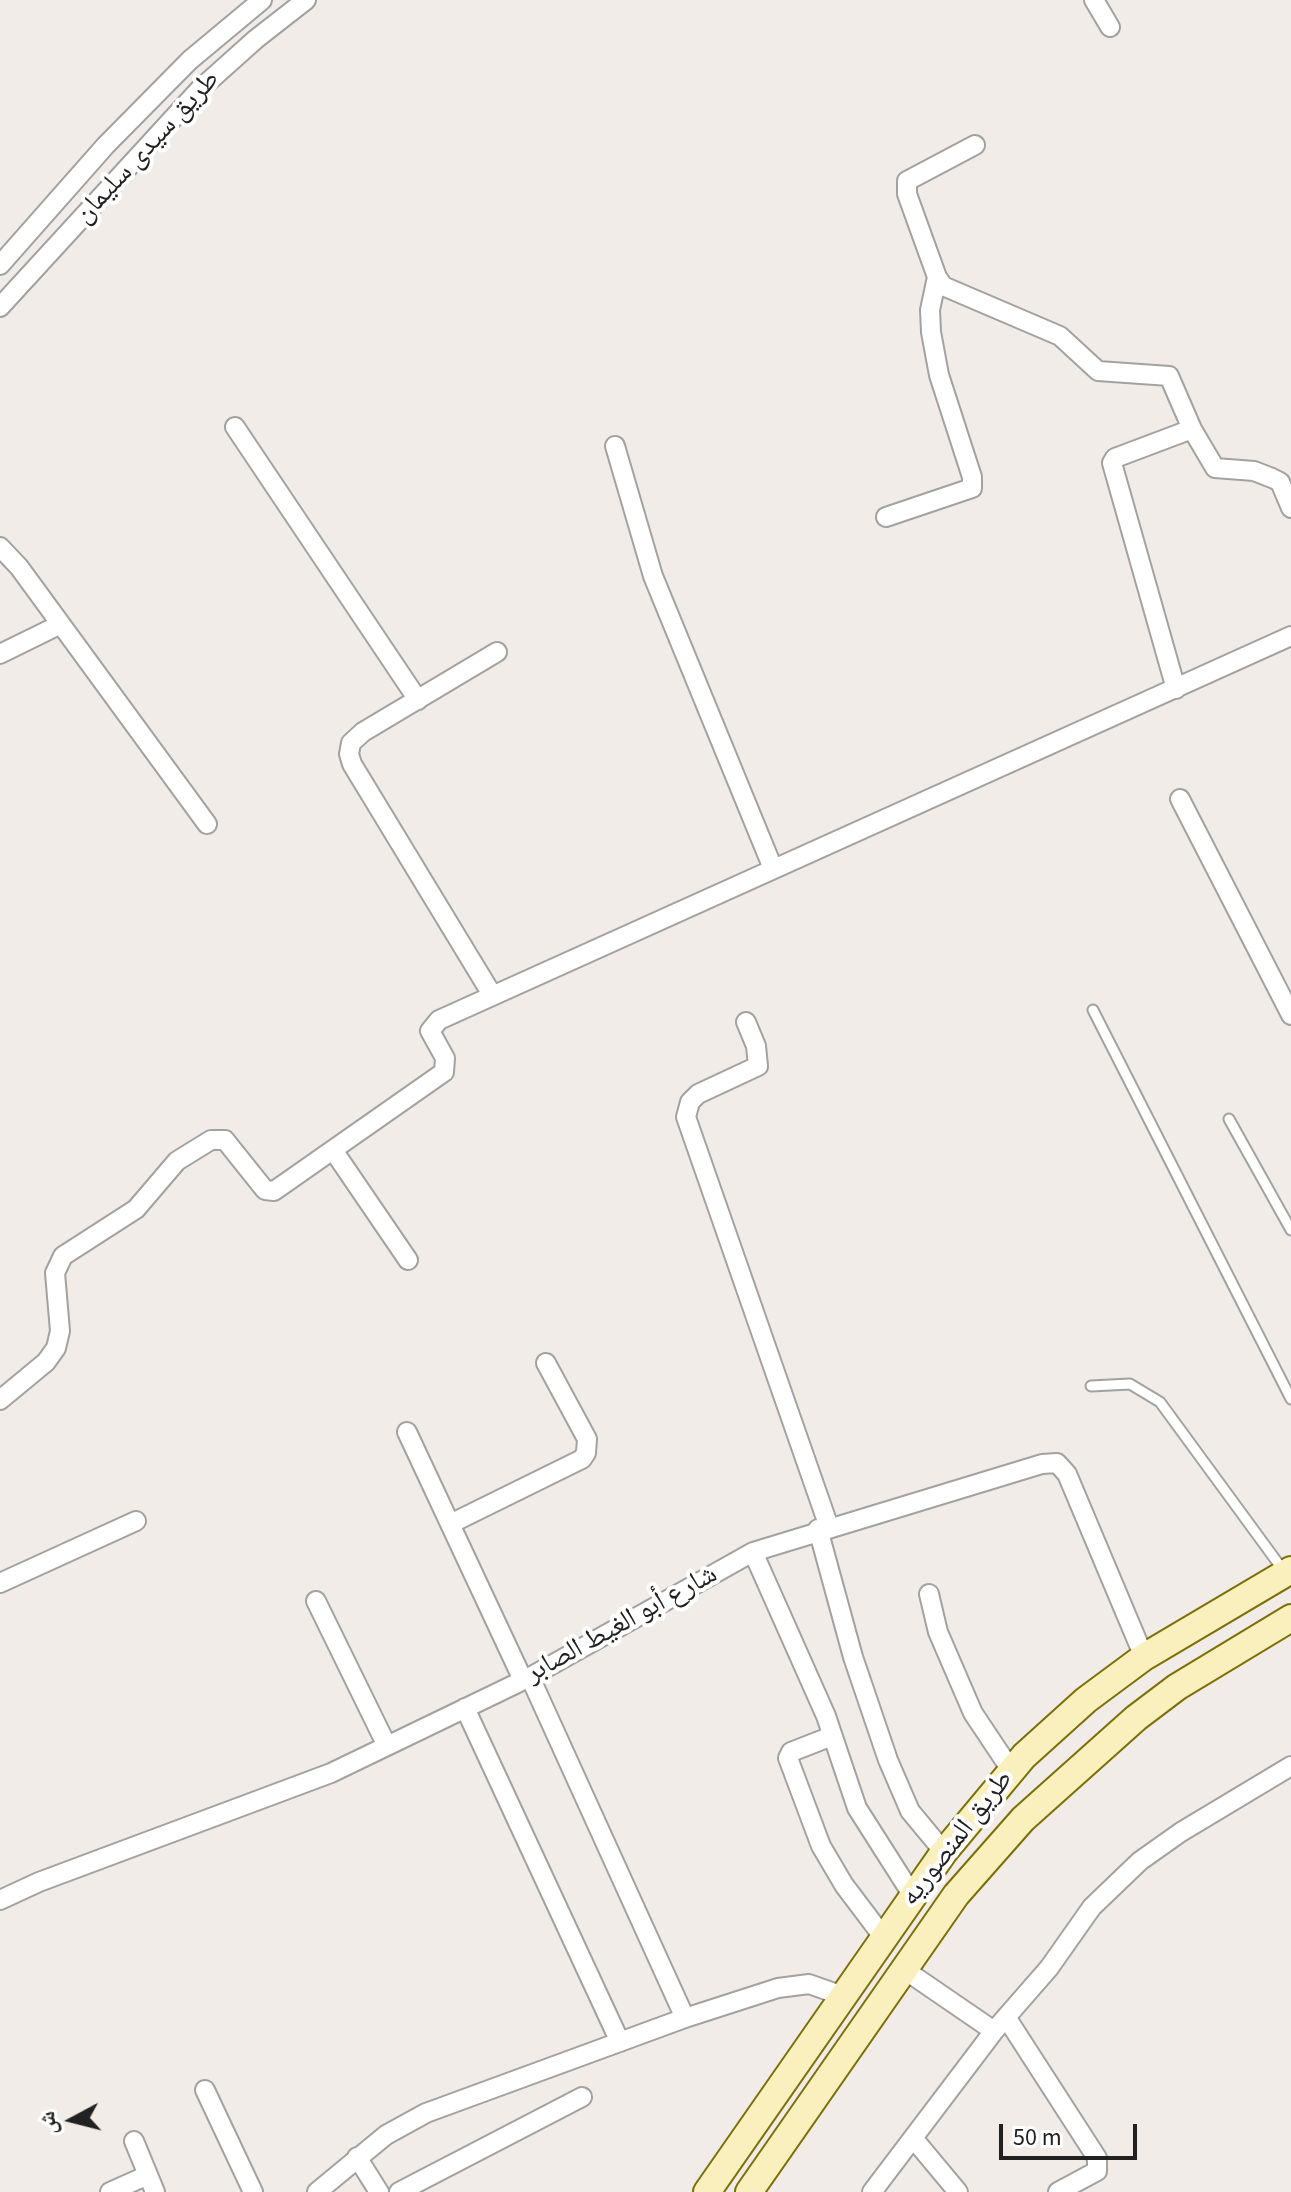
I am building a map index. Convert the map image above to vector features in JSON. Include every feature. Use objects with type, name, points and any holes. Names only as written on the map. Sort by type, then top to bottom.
[{"type":"main road","name":"طريق المنصوريه","points":[[707,2192],[944,1852],[1011,1770],[1086,1700],[1144,1657],[1288,1571]]},
{"type":"main road","points":[[1216,1613],[1237,1650]]},
{"type":"main road","name":"طريق المنصوريه","points":[[749,2192],[911,1974],[956,1895],[1059,1784],[1136,1718],[1291,1618]]},
{"type":"street","name":"طريق سيدى سليمان","points":[[0,265],[116,134],[190,60],[262,0]]},
{"type":"street","name":"طريق سيدى سليمان","points":[[0,307],[199,90],[306,0]]},
{"type":"street","points":[[1094,0],[1110,27]]},
{"type":"street","points":[[975,145],[907,181],[907,194],[937,277],[952,290],[1060,336],[1098,371],[1169,376],[1192,429],[1215,468],[1254,471],[1280,482],[1291,508]]},
{"type":"street","points":[[886,517],[972,488],[972,477],[939,375],[931,332],[930,310],[937,277]]},
{"type":"street","points":[[235,427],[418,700]]},
{"type":"street","points":[[1176,689],[1112,463],[1115,458],[1192,429]]},
{"type":"street","points":[[615,446],[653,576],[772,866]]},
{"type":"street","points":[[0,547],[19,567],[207,824]]},
{"type":"street","points":[[0,654],[59,625]]},
{"type":"street","points":[[0,1400],[46,1362],[56,1348],[60,1331],[55,1273],[63,1256],[136,1209],[177,1161],[211,1140],[225,1140],[269,1192],[439,1077],[446,1065],[432,1038],[433,1024],[491,993],[1291,636]]},
{"type":"street","points":[[491,993],[352,764],[349,754],[351,743],[363,732],[497,652]]},
{"type":"street","points":[[1180,799],[1291,1015]]},
{"type":"street","points":[[746,1022],[756,1046],[758,1066],[698,1094],[690,1102],[686,1117],[695,1153],[823,1528],[853,1657],[888,1760],[910,1811],[944,1852]]},
{"type":"street","points":[[333,1150],[408,1260]]},
{"type":"street","points":[[450,1524],[582,1459],[586,1453],[587,1439],[546,1363]]},
{"type":"street","points":[[407,1432],[685,2018]]},
{"type":"street","name":"شارع أبو الغيط الصابر","points":[[0,1900],[39,1882],[311,1782],[526,1679],[753,1552],[823,1528],[1042,1464],[1057,1463],[1067,1474],[1144,1657]]},
{"type":"street","points":[[0,1583],[136,1521]]},
{"type":"street","points":[[753,1552],[832,1736],[857,1808],[913,1896]]},
{"type":"street","points":[[929,1594],[938,1632],[973,1713],[1011,1770]]},
{"type":"street","points":[[316,1601],[386,1744]]},
{"type":"street","points":[[465,1708],[620,2042]]},
{"type":"street","points":[[832,1736],[791,1752],[788,1758],[821,1846],[844,1885],[884,1938]]},
{"type":"street","points":[[872,2192],[1000,2024],[1049,1968],[1092,1907],[1140,1861],[1181,1832],[1288,1775]]},
{"type":"street","points":[[911,1974],[960,2008],[1000,2024],[1097,2158],[1097,2171],[1058,2192]]},
{"type":"street","points":[[317,2192],[386,2135],[426,2113],[685,2018],[793,1984],[809,1984],[843,1996]]},
{"type":"street","points":[[205,2090],[253,2192]]},
{"type":"street","points":[[399,2192],[582,2097]]},
{"type":"street","points":[[913,2138],[958,2192]]},
{"type":"street","points":[[110,2192],[152,2183],[134,2141]]},
{"type":"street","points":[[357,2157],[379,2192]]},
{"type":"lane","points":[[1093,1010],[1291,1399]]},
{"type":"lane","points":[[1229,1119],[1291,1230]]},
{"type":"lane","points":[[1091,1386],[1130,1384],[1160,1402],[1288,1571]]}]
